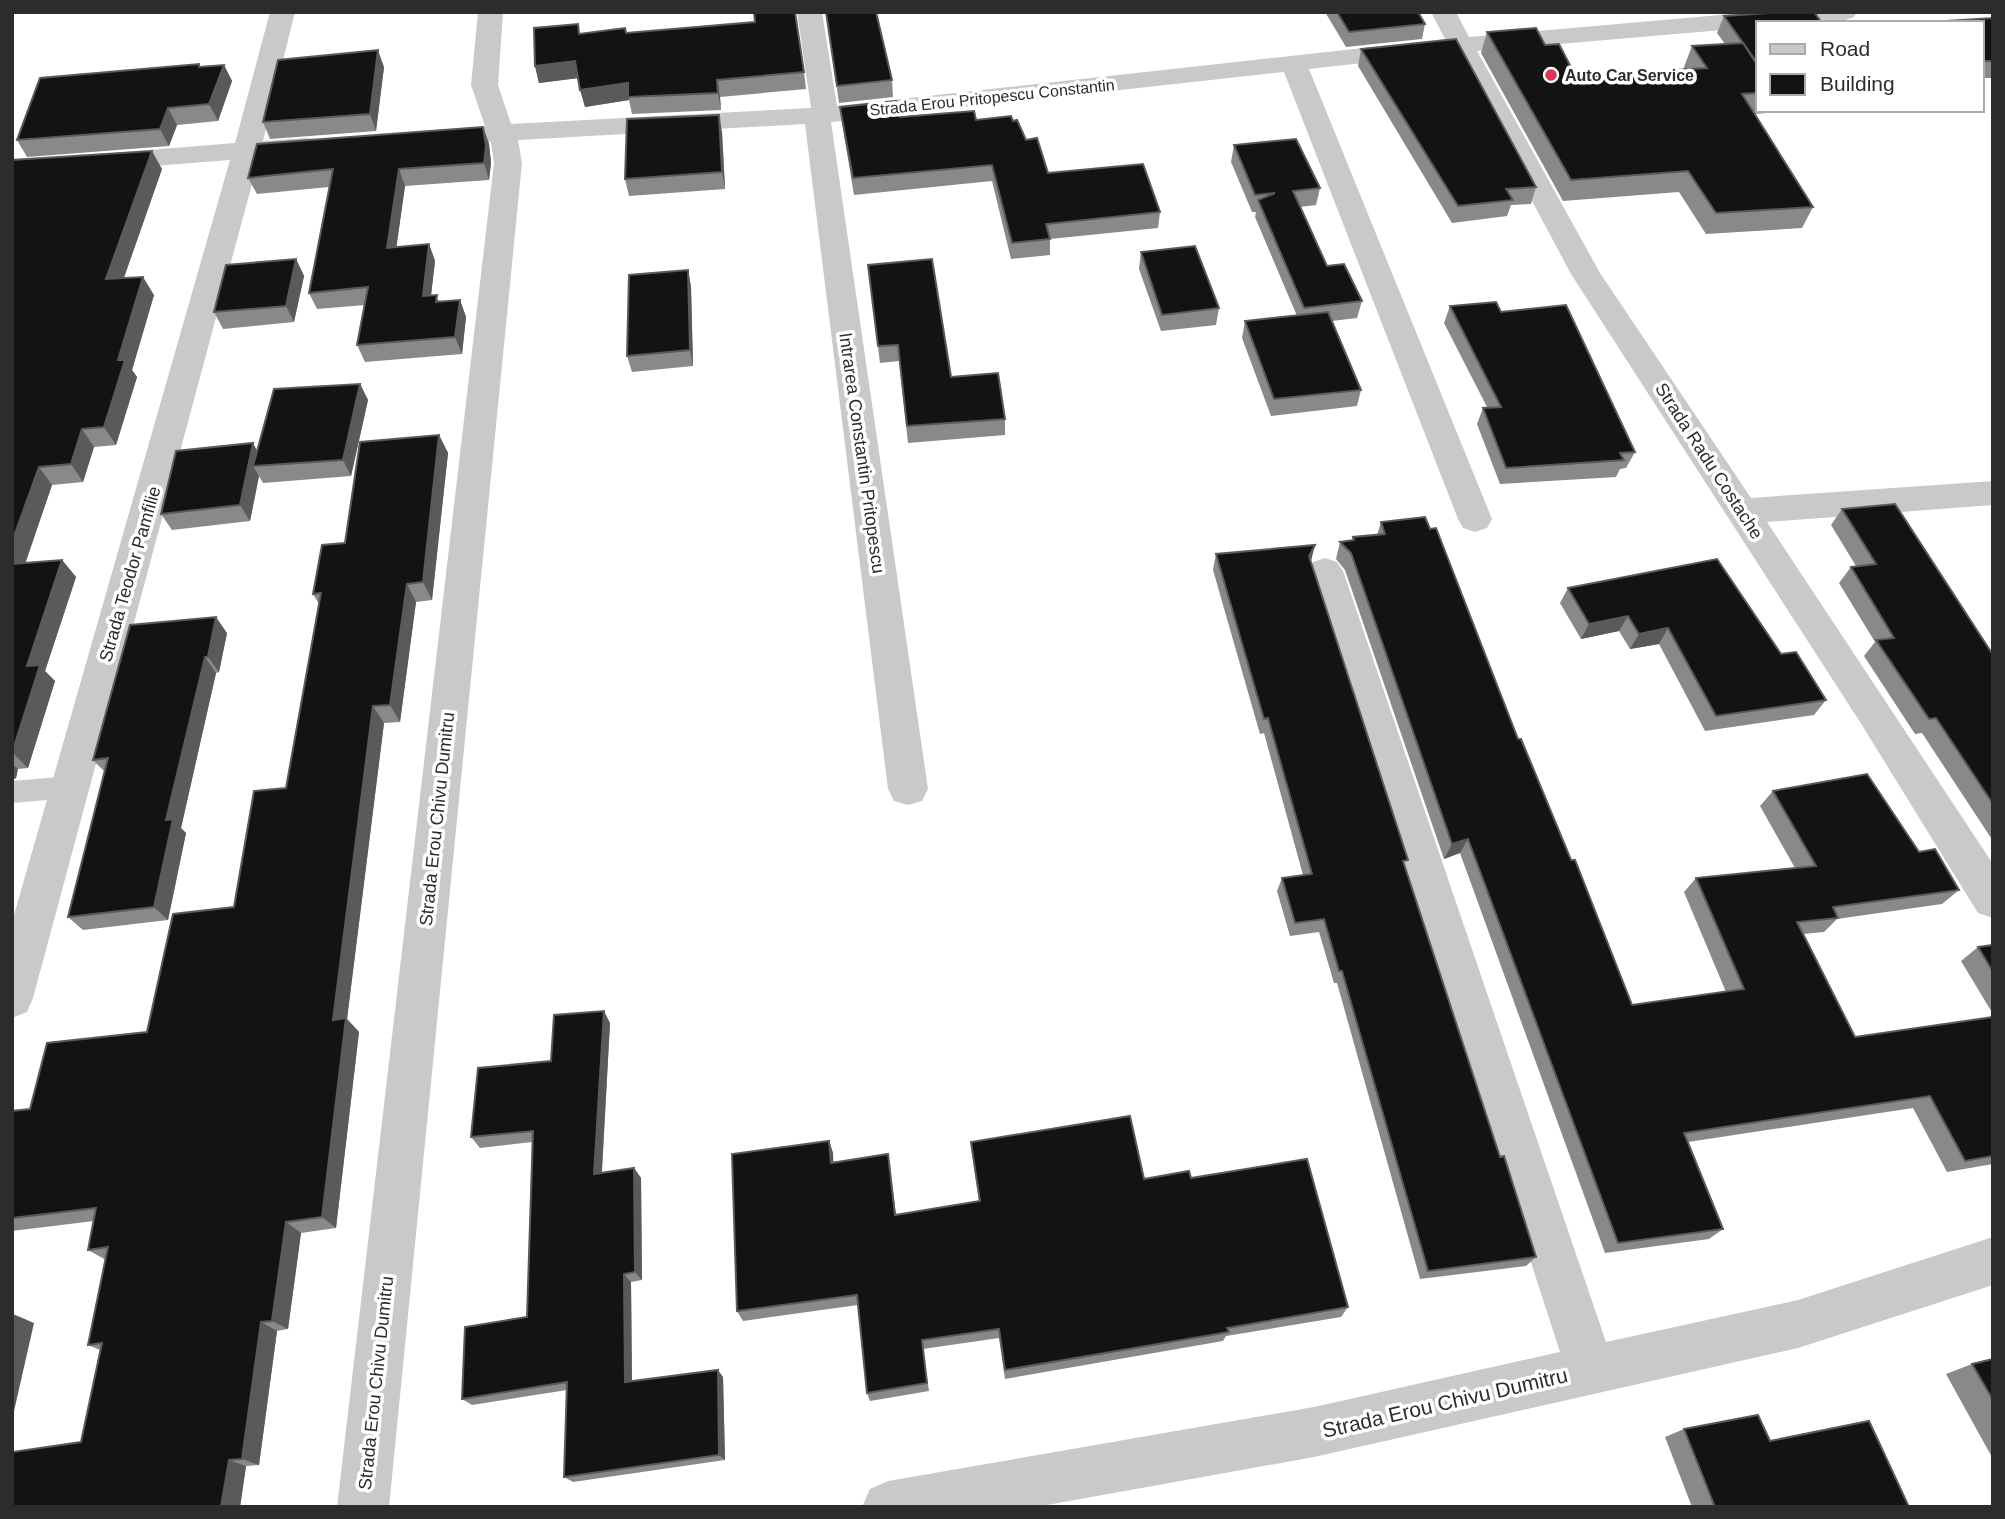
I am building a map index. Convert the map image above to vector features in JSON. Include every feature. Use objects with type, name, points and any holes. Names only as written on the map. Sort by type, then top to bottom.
[{"type":"street","name":"Strada Teodor Pamfilie","points":[[12,998],[283,12]]},
{"type":"street","name":"Strada Erou Chivu Dumitru","points":[[363,1507],[508,163],[507,143],[489,106],[485,91],[491,12]]},
{"type":"street","name":"Intrarea Constantin Pritopescu","points":[[809,12],[908,789]]},
{"type":"street","name":"Strada Radu Costache","points":[[1443,12],[1586,274],[1993,900]]},
{"type":"street","name":"Strada Erou Pritopescu Constantin","points":[[408,138],[821,116],[1460,45],[1845,12]]},
{"type":"street","points":[[1294,64],[1475,519]]},
{"type":"street","points":[[12,169],[328,144]]},
{"type":"street","points":[[1742,511],[1993,492]]},
{"type":"street","points":[[1325,571],[1591,1370]]},
{"type":"street","name":"Strada Erou Chivu Dumitru","points":[[888,1507],[1314,1432],[1798,1324],[1993,1261]]},
{"type":"lane","points":[[12,792],[71,787]]},
{"type":"building","points":[[754,12],[795,12],[804,72],[717,80],[718,93],[628,97],[628,83],[580,90],[575,61],[535,66],[534,28],[578,24],[579,34],[625,28],[626,33],[755,22]]},
{"type":"building","points":[[826,12],[876,12],[892,80],[837,86]]},
{"type":"building","points":[[1337,12],[1418,12],[1425,24],[1349,32]]},
{"type":"building","points":[[1814,12],[1821,21],[1756,21],[1756,61],[1724,16]]},
{"type":"building","points":[[1993,18],[1993,61],[1984,61],[1984,21],[1944,21]]},
{"type":"building","points":[[1536,28],[1545,45],[1559,44],[1575,75],[1707,68],[1692,46],[1743,43],[1756,63],[1756,93],[1742,94],[1813,207],[1716,213],[1688,171],[1571,180],[1487,32]]},
{"type":"building","points":[[1456,39],[1536,187],[1506,189],[1513,200],[1458,206],[1361,49]]},
{"type":"building","points":[[378,50],[370,114],[263,122],[278,60]]},
{"type":"building","points":[[199,64],[199,67],[224,65],[209,104],[168,108],[160,129],[17,140],[40,78]]},
{"type":"building","points":[[896,101],[900,117],[974,111],[976,120],[1011,116],[1013,121],[1017,120],[1026,140],[1037,138],[1048,173],[1143,164],[1160,212],[1046,224],[1050,239],[1012,243],[992,165],[853,178],[840,107]]},
{"type":"building","points":[[719,115],[722,172],[625,179],[627,119]]},
{"type":"building","points":[[483,127],[486,146],[484,163],[399,169],[387,248],[429,244],[423,296],[437,295],[436,302],[460,300],[455,337],[357,345],[368,287],[309,293],[333,169],[248,178],[257,144]]},
{"type":"building","points":[[1296,139],[1320,188],[1293,191],[1327,266],[1344,264],[1362,301],[1304,308],[1258,200],[1275,193],[1255,195],[1234,145]]},
{"type":"building","points":[[152,151],[106,279],[143,277],[118,360],[125,360],[104,427],[82,429],[71,464],[39,467],[12,542],[12,160]]},
{"type":"building","points":[[1195,246],[1219,308],[1162,315],[1141,252]]},
{"type":"building","points":[[296,259],[286,306],[214,312],[226,265]]},
{"type":"building","points":[[932,259],[951,377],[998,373],[1005,419],[907,426],[898,345],[878,346],[868,265]]},
{"type":"building","points":[[688,270],[690,350],[627,356],[629,275]]},
{"type":"building","points":[[1496,302],[1501,312],[1566,305],[1635,452],[1620,453],[1624,460],[1506,468],[1483,408],[1501,407],[1450,306]]},
{"type":"building","points":[[1328,312],[1361,390],[1274,399],[1245,321]]},
{"type":"building","points":[[360,384],[343,460],[253,466],[274,389]]},
{"type":"building","points":[[439,435],[423,582],[407,584],[390,705],[373,706],[333,1020],[346,1018],[322,1217],[286,1222],[272,1321],[261,1322],[242,1459],[229,1460],[221,1507],[12,1507],[12,1452],[81,1442],[102,1343],[88,1345],[108,1247],[88,1250],[96,1208],[12,1218],[12,1111],[30,1109],[47,1043],[147,1032],[173,914],[234,907],[254,791],[286,788],[321,593],[313,594],[322,545],[345,543],[360,442]]},
{"type":"building","points":[[253,443],[240,505],[161,514],[176,451]]},
{"type":"building","points":[[1895,504],[1993,655],[1993,804],[1936,718],[1929,719],[1876,640],[1894,638],[1851,567],[1876,564],[1842,509]]},
{"type":"building","points":[[1425,517],[1430,529],[1436,528],[1518,739],[1521,739],[1571,860],[1575,860],[1632,1005],[1744,989],[1696,878],[1816,866],[1773,791],[1867,774],[1919,852],[1935,849],[1959,890],[1833,907],[1838,918],[1797,922],[1855,1037],[1993,1017],[1993,1156],[1965,1161],[1930,1096],[1684,1133],[1723,1229],[1618,1243],[1468,839],[1452,844],[1351,553],[1340,542],[1354,540],[1353,537],[1385,534],[1381,522]]},
{"type":"building","points":[[1315,545],[1309,556],[1408,860],[1403,861],[1500,1157],[1504,1156],[1536,1257],[1428,1271],[1342,971],[1339,971],[1324,919],[1295,923],[1282,878],[1312,874],[1268,718],[1264,719],[1216,554]]},
{"type":"building","points":[[1717,559],[1781,654],[1796,652],[1826,700],[1716,716],[1668,628],[1639,634],[1628,616],[1589,624],[1568,588]]},
{"type":"building","points":[[62,560],[27,666],[40,665],[12,753],[12,564]]},
{"type":"building","points":[[216,617],[166,820],[173,819],[154,907],[68,917],[108,758],[93,760],[130,625]]},
{"type":"building","points":[[1993,945],[1993,972],[1978,947]]},
{"type":"building","points":[[604,1011],[594,1174],[634,1168],[635,1272],[624,1274],[625,1382],[718,1370],[719,1455],[564,1477],[567,1382],[462,1399],[465,1327],[527,1317],[533,1131],[471,1137],[478,1068],[551,1061],[554,1015]]},
{"type":"building","points":[[1130,1116],[1144,1179],[1189,1171],[1191,1178],[1307,1159],[1348,1307],[1227,1328],[1229,1332],[1005,1370],[999,1329],[922,1340],[927,1383],[867,1393],[857,1295],[737,1311],[732,1154],[829,1141],[831,1163],[888,1154],[895,1215],[980,1201],[971,1142]]},
{"type":"building","points":[[1993,1359],[1993,1400],[1972,1364]]},
{"type":"building","points":[[1758,1415],[1770,1441],[1869,1421],[1909,1507],[1715,1507],[1684,1429]]},
{"type":"place","name":"Auto Car Service","points":[[1551,75]]}]
